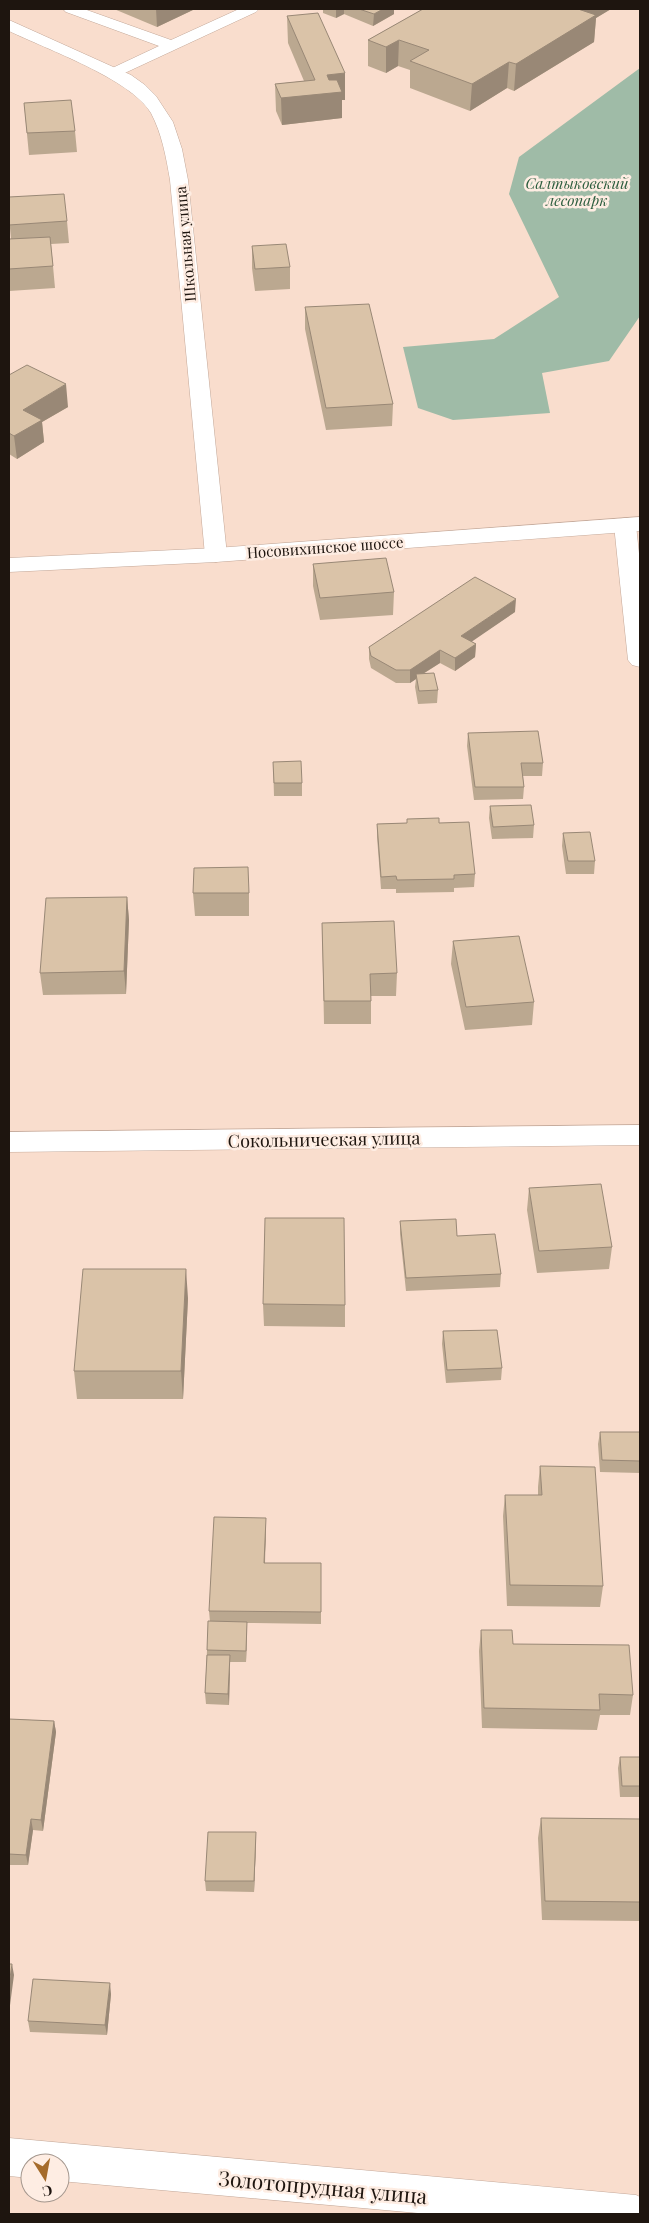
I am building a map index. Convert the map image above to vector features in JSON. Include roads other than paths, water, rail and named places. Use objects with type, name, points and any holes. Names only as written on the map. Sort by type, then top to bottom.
[{"type":"street","name":"Школьная улица","points":[[9,26],[114,73],[141,89],[153,101],[167,128],[179,180],[216,555]]},
{"type":"street","name":"Носовихинское шоссе","points":[[9,565],[216,555],[633,524]]},
{"type":"street","points":[[633,524],[640,660]]},
{"type":"street","name":"Сокольническая улица","points":[[9,1142],[640,1135]]},
{"type":"street","name":"Золотопрудная улица","points":[[9,2157],[636,2214]]},
{"type":"lane","points":[[71,9],[172,46]]},
{"type":"lane","points":[[114,73],[251,9]]},
{"type":"park label","name":"Салтыковский лесопарк","points":[[577,192]]}]
